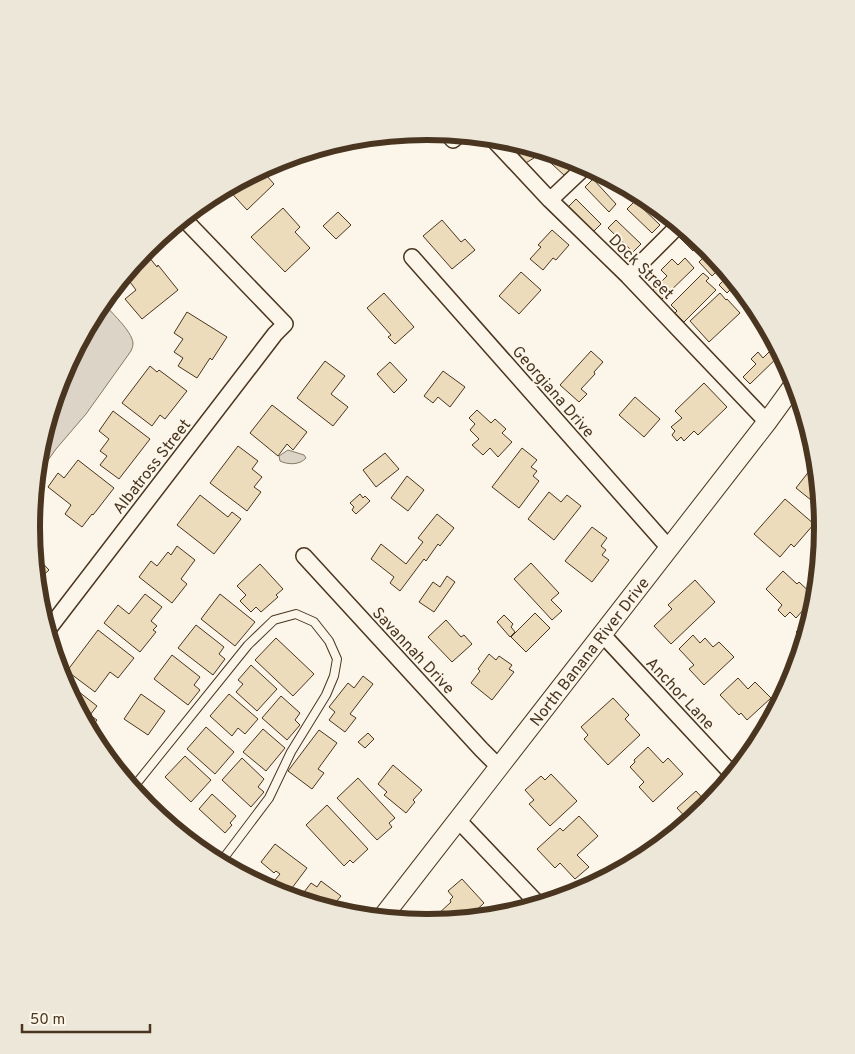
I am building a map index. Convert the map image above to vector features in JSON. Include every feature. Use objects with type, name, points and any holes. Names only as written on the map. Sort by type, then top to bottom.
[{"type":"street","name":"Dock Street","points":[[500,147],[550,200],[628,276],[767,422]]},
{"type":"street","points":[[550,200],[581,171]]},
{"type":"street","name":"Albatross Street","points":[[52,624],[285,324],[188,223]]},
{"type":"street","points":[[628,276],[675,229]]},
{"type":"street","name":"Georgiana Drive","points":[[412,257],[669,548]]},
{"type":"street","name":"North Banana River Drive","points":[[386,912],[790,390]]},
{"type":"street","name":"Savannah Drive","points":[[304,556],[498,767]]},
{"type":"street","name":"Anchor Lane","points":[[602,634],[729,770]]},
{"type":"street","points":[[458,820],[534,899]]},
{"type":"lane","points":[[137,783],[248,644],[274,620],[296,614],[314,622],[329,641],[337,658],[334,676],[326,695],[291,752],[268,798],[224,857]]},
{"type":"shaded area","points":[[108,308],[132,338],[131,351],[86,414],[45,465],[53,427],[69,379],[92,333]]},
{"type":"shaded area","points":[[288,450],[304,455],[306,458],[294,464],[280,461],[279,456]]},
{"type":"building","points":[[517,150],[532,154],[534,158],[524,164]]},
{"type":"building","points":[[546,158],[573,168],[565,176]]},
{"type":"building","points":[[269,174],[267,176],[274,184],[247,210],[231,193]]},
{"type":"building","points":[[593,179],[616,204],[609,212],[585,187]]},
{"type":"building","points":[[576,199],[601,224],[593,232],[568,207]]},
{"type":"building","points":[[635,201],[660,225],[652,233],[627,209]]},
{"type":"building","points":[[283,208],[300,227],[295,232],[310,248],[285,272],[251,237]]},
{"type":"building","points":[[338,212],[351,225],[336,239],[323,226]]},
{"type":"building","points":[[442,220],[461,242],[465,239],[475,250],[452,269],[423,236]]},
{"type":"building","points":[[616,220],[641,244],[633,252],[608,228]]},
{"type":"building","points":[[552,230],[569,245],[556,260],[553,258],[543,270],[530,259],[541,247],[538,245]]},
{"type":"building","points":[[682,235],[696,247],[693,251],[679,237]]},
{"type":"building","points":[[705,256],[718,270],[712,276],[699,262]]},
{"type":"building","points":[[149,257],[157,267],[158,265],[178,290],[142,319],[125,299],[136,290],[129,280]]},
{"type":"building","points":[[685,258],[694,268],[662,299],[653,290],[667,276],[661,270],[672,259],[678,265]]},
{"type":"building","points":[[521,272],[541,290],[519,314],[499,296]]},
{"type":"building","points":[[703,273],[709,278],[706,281],[716,290],[684,322],[675,313],[677,311],[671,305]]},
{"type":"building","points":[[725,279],[732,288],[727,293],[719,285]]},
{"type":"building","points":[[384,293],[414,327],[395,344],[388,337],[391,335],[367,308]]},
{"type":"building","points":[[720,293],[740,313],[709,342],[690,321]]},
{"type":"building","points":[[187,312],[227,337],[197,378],[178,366],[183,358],[174,352],[183,339],[174,333]]},
{"type":"building","points":[[772,349],[776,359],[750,384],[743,377],[756,364],[751,359],[758,352],[763,358]]},
{"type":"building","points":[[591,351],[603,362],[581,389],[587,394],[579,402],[560,385]]},
{"type":"building","points":[[325,361],[345,376],[331,394],[348,407],[333,426],[297,398]]},
{"type":"building","points":[[390,362],[407,380],[394,393],[377,374]]},
{"type":"building","points":[[150,366],[157,372],[159,370],[187,391],[165,419],[160,415],[152,426],[122,403]]},
{"type":"building","points":[[443,371],[465,387],[450,407],[438,397],[433,403],[424,396]]},
{"type":"building","points":[[704,383],[727,407],[698,435],[694,431],[684,441],[681,437],[677,441],[672,435],[675,431],[671,427],[682,418],[675,411]]},
{"type":"building","points":[[635,397],[660,419],[644,437],[619,415]]},
{"type":"building","points":[[272,405],[307,432],[293,450],[287,444],[278,456],[250,433]]},
{"type":"building","points":[[477,410],[491,423],[495,419],[506,429],[502,433],[512,442],[498,457],[490,448],[483,455],[472,445],[479,439],[470,430],[475,424],[469,418]]},
{"type":"building","points":[[113,411],[150,439],[119,479],[100,465],[107,456],[100,451],[109,439],[99,431]]},
{"type":"building","points":[[238,446],[258,461],[252,469],[262,477],[254,487],[261,492],[247,511],[210,483]]},
{"type":"building","points":[[522,448],[537,460],[531,467],[537,471],[533,476],[539,481],[519,508],[492,487]]},
{"type":"building","points":[[385,453],[399,469],[376,487],[363,470]]},
{"type":"building","points":[[78,460],[114,488],[82,527],[65,514],[71,505],[48,487],[58,473],[64,478]]},
{"type":"building","points":[[811,469],[814,502],[796,488]]},
{"type":"building","points":[[407,476],[424,490],[408,511],[391,498]]},
{"type":"building","points":[[549,492],[561,502],[567,495],[581,506],[554,540],[528,519]]},
{"type":"building","points":[[360,494],[363,498],[365,496],[370,501],[356,514],[352,510],[354,507],[350,503]]},
{"type":"building","points":[[200,495],[228,517],[232,512],[241,519],[214,554],[177,525]]},
{"type":"building","points":[[785,499],[814,524],[794,547],[791,544],[780,557],[754,534]]},
{"type":"building","points":[[437,514],[454,528],[440,546],[438,544],[426,561],[424,559],[400,591],[390,583],[394,577],[371,559],[381,544],[406,564],[423,542],[418,538]]},
{"type":"building","points":[[592,527],[607,538],[601,546],[606,550],[602,555],[609,560],[592,582],[565,561]]},
{"type":"building","points":[[177,546],[195,560],[181,579],[187,584],[172,603],[139,577],[151,561],[157,566],[168,552],[171,555]]},
{"type":"building","points":[[42,562],[49,570],[43,576]]},
{"type":"building","points":[[531,563],[559,593],[551,600],[562,611],[552,620],[514,579]]},
{"type":"building","points":[[260,564],[283,589],[276,595],[278,597],[261,612],[256,607],[251,612],[240,601],[246,595],[237,586]]},
{"type":"building","points":[[783,571],[797,584],[799,582],[810,592],[807,605],[796,618],[790,612],[785,617],[778,610],[782,605],[766,589]]},
{"type":"building","points":[[447,576],[455,582],[434,612],[419,602],[433,582],[440,587]]},
{"type":"building","points":[[695,580],[715,602],[671,644],[654,626],[672,609],[668,605]]},
{"type":"building","points":[[145,594],[162,607],[151,621],[157,626],[153,630],[156,632],[140,652],[104,623],[118,605],[129,614]]},
{"type":"building","points":[[220,594],[255,622],[235,646],[201,619]]},
{"type":"building","points":[[535,613],[550,628],[526,652],[511,637]]},
{"type":"building","points":[[504,615],[513,624],[511,627],[515,632],[510,637],[497,622]]},
{"type":"building","points":[[446,620],[461,637],[464,635],[472,644],[452,662],[428,637]]},
{"type":"building","points":[[196,625],[224,647],[219,654],[225,659],[213,675],[178,648]]},
{"type":"building","points":[[802,626],[799,635],[796,632]]},
{"type":"building","points":[[98,630],[134,658],[118,678],[110,672],[95,692],[67,670]]},
{"type":"building","points":[[693,635],[700,643],[705,638],[713,647],[719,642],[734,657],[704,685],[689,669],[694,665],[679,649]]},
{"type":"building","points":[[276,638],[314,674],[293,696],[255,660]]},
{"type":"building","points":[[489,654],[496,660],[499,656],[512,665],[509,669],[514,672],[492,700],[471,683]]},
{"type":"building","points":[[172,655],[200,677],[194,685],[200,690],[188,705],[154,679]]},
{"type":"building","points":[[251,665],[277,689],[257,711],[236,692],[243,684],[238,680]]},
{"type":"building","points":[[363,676],[373,684],[350,714],[356,718],[345,732],[329,720],[335,712],[329,707],[348,683],[354,688]]},
{"type":"building","points":[[738,678],[748,689],[755,682],[771,698],[747,720],[741,713],[739,715],[720,695]]},
{"type":"building","points":[[76,690],[97,706],[90,715],[97,720],[94,724]]},
{"type":"building","points":[[141,694],[165,711],[148,735],[124,719]]},
{"type":"building","points":[[229,694],[258,719],[245,734],[238,728],[232,736],[210,716]]},
{"type":"building","points":[[281,696],[300,713],[295,720],[300,725],[287,740],[262,718]]},
{"type":"building","points":[[613,698],[629,715],[625,719],[640,735],[608,765],[584,739],[588,735],[581,727]]},
{"type":"building","points":[[206,727],[234,752],[215,774],[187,749]]},
{"type":"building","points":[[263,729],[285,748],[266,771],[243,752]]},
{"type":"building","points":[[319,730],[337,743],[318,769],[324,773],[312,789],[288,771]]},
{"type":"building","points":[[368,733],[374,739],[365,748],[358,742]]},
{"type":"building","points":[[648,747],[663,763],[668,758],[683,774],[653,802],[639,787],[644,782],[630,767],[635,762],[634,760]]},
{"type":"building","points":[[185,756],[211,780],[191,802],[165,777]]},
{"type":"building","points":[[242,758],[264,779],[258,787],[264,792],[251,807],[222,780]]},
{"type":"building","points":[[393,765],[422,790],[413,800],[415,802],[406,813],[384,795],[387,792],[378,784]]},
{"type":"building","points":[[551,774],[577,801],[550,826],[529,804],[534,800],[525,790],[541,776],[545,780]]},
{"type":"building","points":[[358,778],[395,818],[389,823],[392,827],[377,840],[337,798]]},
{"type":"building","points":[[696,791],[704,799],[685,816],[677,808]]},
{"type":"building","points":[[212,794],[236,816],[230,823],[232,825],[225,833],[199,809]]},
{"type":"building","points":[[327,805],[368,849],[353,863],[350,860],[344,866],[306,825]]},
{"type":"building","points":[[579,816],[598,836],[577,855],[589,867],[575,879],[560,863],[555,868],[537,849],[560,828],[563,831]]},
{"type":"building","points":[[275,844],[307,868],[291,889],[273,882],[280,874],[276,871],[274,873],[261,862]]},
{"type":"building","points":[[462,879],[484,903],[475,911],[438,914],[451,902],[450,900],[453,897],[448,891]]},
{"type":"building","points":[[321,881],[341,896],[336,902],[338,904],[303,894],[311,883],[317,887]]}]
